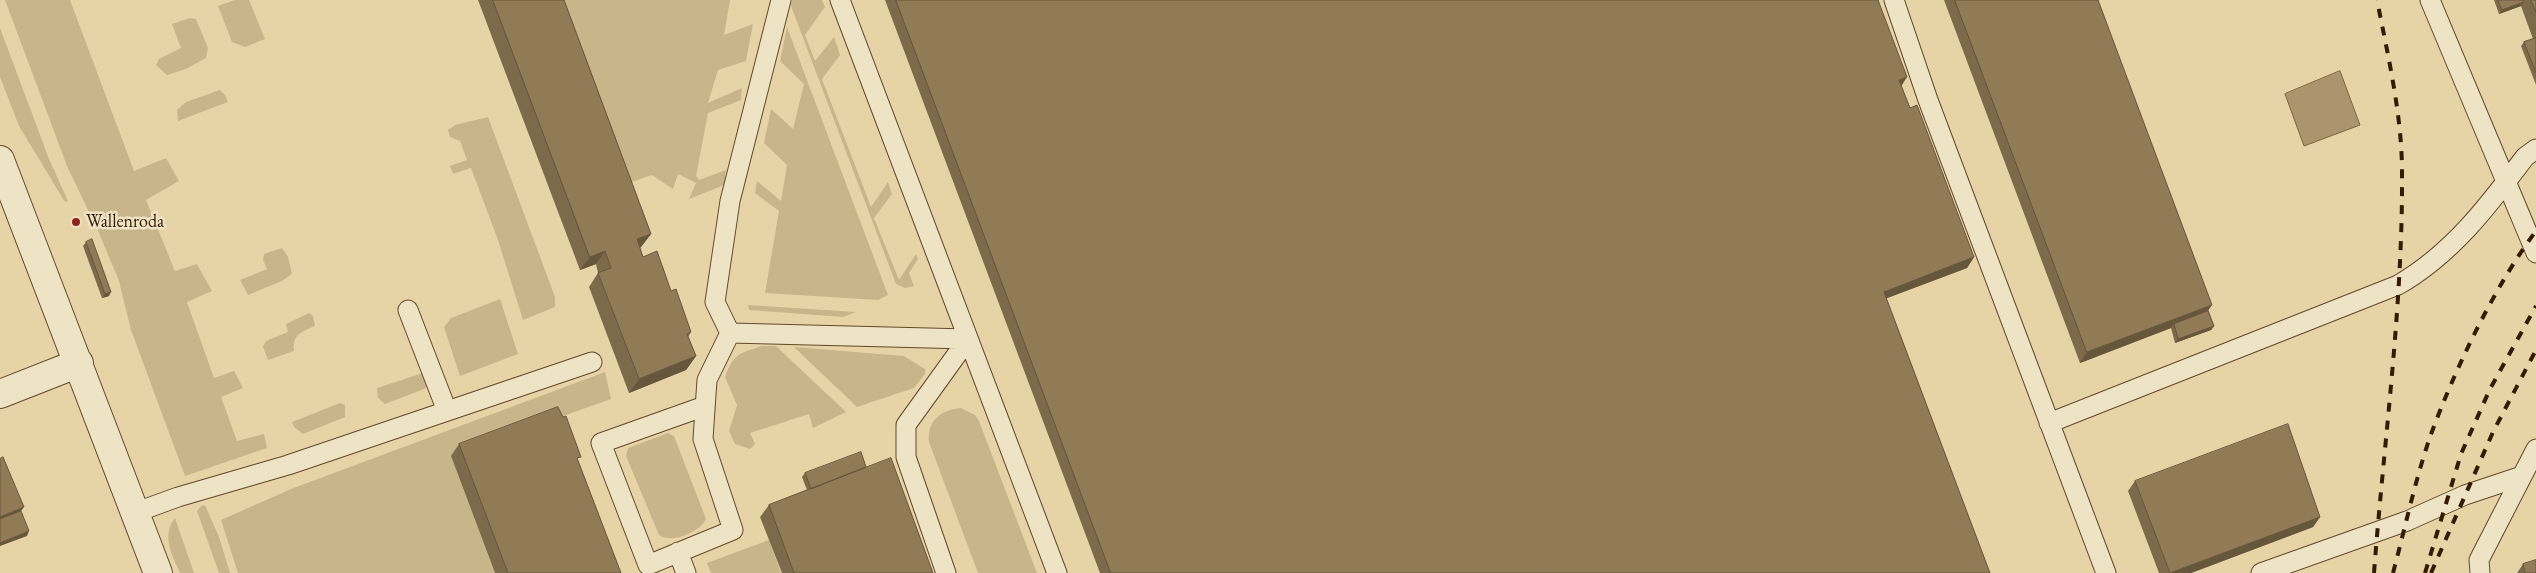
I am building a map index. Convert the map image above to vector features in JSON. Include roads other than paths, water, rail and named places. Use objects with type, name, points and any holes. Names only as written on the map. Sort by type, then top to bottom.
[{"type":"street","points":[[0,160],[158,573]]},
{"type":"street","points":[[0,394],[79,363]]},
{"type":"lane","points":[[730,333],[715,302],[730,201],[781,0]]},
{"type":"lane","points":[[840,0],[1057,573]]},
{"type":"lane","points":[[1894,0],[1928,100],[2106,573]]},
{"type":"lane","points":[[2430,0],[2536,253]]},
{"type":"lane","points":[[2049,422],[2398,286],[2441,256],[2473,224],[2526,157],[2536,149]]},
{"type":"lane","points":[[408,310],[446,411]]},
{"type":"lane","points":[[730,333],[968,339]]},
{"type":"lane","points":[[705,406],[602,443],[648,564],[733,530],[703,439],[707,380],[730,333]]},
{"type":"lane","points":[[946,573],[906,457],[906,425],[968,339]]},
{"type":"lane","points":[[134,513],[178,497],[288,465],[592,362]]},
{"type":"lane","points":[[2480,573],[2479,560],[2536,449]]},
{"type":"lane","points":[[2261,573],[2407,521],[2459,497],[2522,476]]},
{"type":"lane","points":[[678,552],[686,573]]},
{"type":"railway","points":[[2374,573],[2396,323],[2402,172],[2397,107],[2377,0]]},
{"type":"railway","points":[[2393,573],[2415,488],[2440,411],[2490,303],[2520,253],[2536,231]]},
{"type":"railway","points":[[2425,573],[2461,454],[2490,389],[2536,306]]},
{"type":"railway","points":[[2431,573],[2493,432],[2536,350]]},
{"type":"place","name":"Wallenroda","points":[[76,222]]}]
